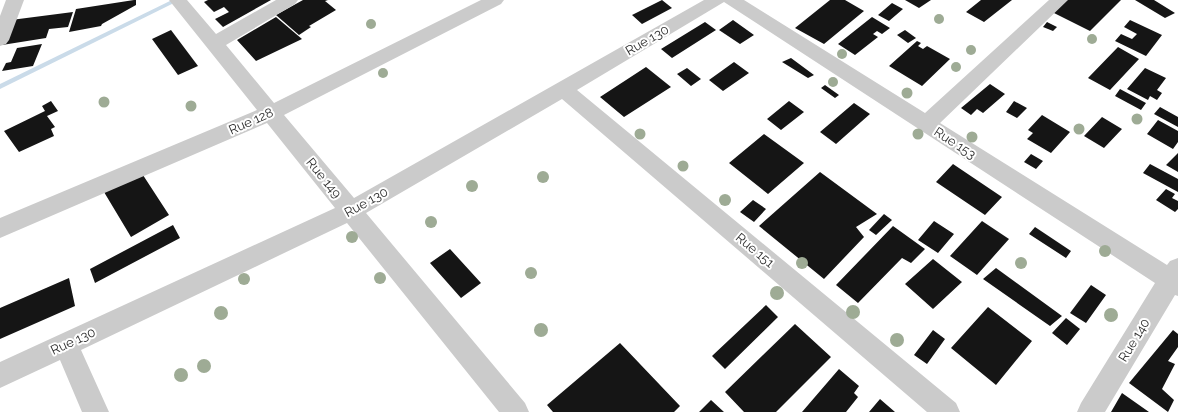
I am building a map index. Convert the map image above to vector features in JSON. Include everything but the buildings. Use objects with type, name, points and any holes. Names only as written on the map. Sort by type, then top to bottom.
[{"type":"street","points":[[0,40],[15,0]]},
{"type":"street","name":"Rue 149","points":[[178,0],[516,412]]},
{"type":"street","points":[[214,44],[289,0]]},
{"type":"street","name":"Rue 128","points":[[0,228],[270,113],[495,0]]},
{"type":"street","name":"Rue 130","points":[[0,375],[351,211],[716,0]]},
{"type":"street","name":"Rue 153","points":[[732,0],[926,124],[1175,278]]},
{"type":"street","points":[[926,124],[1059,0]]},
{"type":"street","name":"Rue 151","points":[[563,89],[947,412]]},
{"type":"street","name":"Rue 140","points":[[1090,412],[1175,278]]},
{"type":"street","points":[[66,345],[96,412]]},
{"type":"waterway","points":[[0,87],[177,0]]}]
